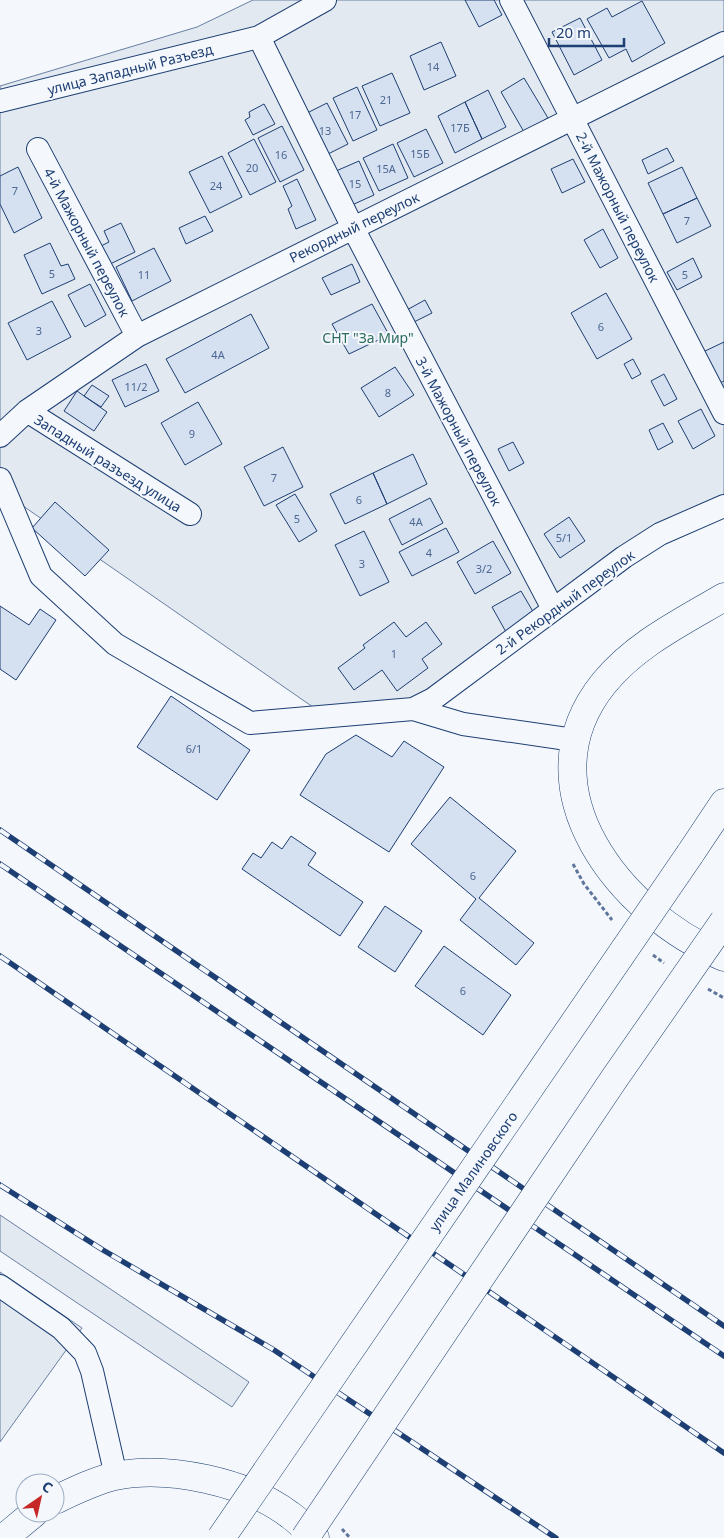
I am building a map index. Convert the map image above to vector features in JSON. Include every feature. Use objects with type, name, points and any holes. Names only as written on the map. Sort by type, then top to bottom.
[{"type":"highway","points":[[724,597],[658,636],[626,659],[604,683],[586,712],[574,740],[573,767],[576,798],[585,831],[599,856],[620,882],[644,906],[676,930],[724,958]]},
{"type":"highway","name":"улица Малиновского","points":[[221,1538],[724,803]]},
{"type":"highway","points":[[304,1538],[614,1079],[724,921]]},
{"type":"highway","points":[[65,1495],[116,1476],[156,1473],[191,1476],[226,1484],[259,1496],[290,1514],[315,1538]]},
{"type":"highway","points":[[4,1538],[22,1523]]},
{"type":"street","name":"улица Западный Разъезд","points":[[0,101],[259,38],[325,0]]},
{"type":"street","name":"2-й Мажорный переулок","points":[[511,0],[724,413]]},
{"type":"street","name":"3-й Мажорный переулок","points":[[259,38],[353,228],[553,609]]},
{"type":"street","name":"Рекордный переулок","points":[[0,436],[27,412],[137,336],[724,43]]},
{"type":"street","name":"4-й Мажорный переулок","points":[[38,149],[137,336]]},
{"type":"street","name":"Западный разъезд улица","points":[[27,412],[190,514]]},
{"type":"street","points":[[0,479],[41,576],[115,644],[250,723],[413,709],[463,724],[574,740]]},
{"type":"street","name":"2-й Рекордный переулок","points":[[413,709],[433,699],[553,609],[660,534],[724,506]]},
{"type":"street","points":[[0,1286],[61,1328],[85,1353],[92,1371],[116,1476]]},
{"type":"green space","name":"СНТ \"За Мир\"","points":[[253,0],[724,0],[724,513],[659,544],[412,718],[336,723],[0,490],[0,86],[197,27]]},
{"type":"green space","points":[[0,1215],[249,1382],[232,1407],[0,1251]]},
{"type":"green space","points":[[0,1272],[82,1328],[0,1442]]},
{"type":"building","points":[[465,0],[494,0],[502,15],[479,27]]},
{"type":"building","points":[[642,1],[665,43],[632,62],[626,49],[609,58],[587,19],[607,8],[612,17]]},
{"type":"building","points":[[580,18],[602,60],[574,75],[552,32]]},
{"type":"building","points":[[441,42],[456,76],[424,90],[410,56]]},
{"type":"building","points":[[392,73],[410,113],[380,126],[362,86]]},
{"type":"building","points":[[524,78],[548,118],[524,132],[501,92]]},
{"type":"building","points":[[357,87],[377,130],[353,141],[333,98]]},
{"type":"building","points":[[488,90],[506,127],[482,139],[465,102]]},
{"type":"building","points":[[465,102],[482,139],[455,153],[438,116]]},
{"type":"building","points":[[327,103],[348,144],[324,156],[303,115]]},
{"type":"building","points":[[264,104],[275,124],[253,135],[245,120],[250,117],[249,112]]},
{"type":"building","points":[[282,126],[304,170],[280,182],[258,138]]},
{"type":"building","points":[[426,129],[443,163],[414,177],[397,143]]},
{"type":"building","points":[[254,139],[276,182],[250,195],[228,153]]},
{"type":"building","points":[[393,144],[408,178],[379,191],[363,158]]},
{"type":"building","points":[[667,148],[674,161],[648,174],[642,160]]},
{"type":"building","points":[[222,156],[242,197],[210,213],[189,172]]},
{"type":"building","points":[[573,159],[585,182],[562,193],[551,169]]},
{"type":"building","points":[[359,161],[374,195],[352,205],[336,171]]},
{"type":"building","points":[[18,167],[42,218],[14,233],[0,204],[0,176]]},
{"type":"building","points":[[682,167],[697,198],[663,214],[648,183]]},
{"type":"building","points":[[297,179],[316,220],[296,229],[288,209],[292,206],[283,186]]},
{"type":"building","points":[[697,198],[711,226],[677,243],[663,214]]},
{"type":"building","points":[[205,216],[213,231],[186,244],[179,228]]},
{"type":"building","points":[[121,223],[135,252],[106,266],[97,248],[109,242],[104,231]]},
{"type":"building","points":[[603,229],[618,258],[600,268],[584,240]]},
{"type":"building","points":[[50,243],[61,266],[68,264],[75,279],[42,294],[24,255]]},
{"type":"building","points":[[154,248],[171,281],[132,301],[116,267]]},
{"type":"building","points":[[693,258],[702,277],[677,290],[667,272]]},
{"type":"building","points":[[352,264],[360,282],[331,295],[322,278]]},
{"type":"building","points":[[90,284],[106,315],[85,327],[68,295]]},
{"type":"building","points":[[606,293],[632,339],[597,359],[571,313]]},
{"type":"building","points":[[425,300],[432,313],[410,324],[403,312]]},
{"type":"building","points":[[52,301],[71,337],[27,360],[8,323]]},
{"type":"building","points":[[372,304],[389,335],[349,354],[332,324]]},
{"type":"building","points":[[251,314],[269,348],[185,393],[166,359]]},
{"type":"building","points":[[724,342],[724,381],[718,384],[703,352]]},
{"type":"building","points":[[633,359],[641,374],[632,379],[624,364]]},
{"type":"building","points":[[146,364],[159,391],[125,407],[112,380]]},
{"type":"building","points":[[395,367],[414,395],[379,417],[361,388]]},
{"type":"building","points":[[664,374],[677,399],[664,406],[651,381]]},
{"type":"building","points":[[92,385],[109,396],[101,407],[84,396]]},
{"type":"building","points":[[77,391],[107,412],[94,431],[64,411]]},
{"type":"building","points":[[198,402],[222,444],[185,465],[161,423]]},
{"type":"building","points":[[701,409],[715,436],[693,449],[678,421]]},
{"type":"building","points":[[663,423],[673,442],[658,450],[649,430]]},
{"type":"building","points":[[513,442],[524,463],[509,471],[498,449]]},
{"type":"building","points":[[283,447],[303,487],[264,506],[244,467]]},
{"type":"building","points":[[413,454],[427,484],[387,504],[373,473]]},
{"type":"building","points":[[373,473],[387,504],[345,524],[330,494]]},
{"type":"building","points":[[295,494],[317,531],[299,542],[276,505]]},
{"type":"building","points":[[430,498],[443,523],[402,545],[389,519]]},
{"type":"building","points":[[55,502],[109,550],[85,576],[32,528]]},
{"type":"building","points":[[569,517],[585,541],[560,558],[544,534]]},
{"type":"building","points":[[446,528],[459,552],[412,576],[399,552]]},
{"type":"building","points":[[364,531],[389,582],[360,596],[335,545]]},
{"type":"building","points":[[493,541],[511,573],[475,594],[457,562]]},
{"type":"building","points":[[521,591],[535,615],[506,632],[492,607]]},
{"type":"building","points":[[0,606],[29,625],[40,609],[56,620],[16,680],[0,669]]},
{"type":"building","points":[[394,622],[406,637],[426,622],[442,644],[422,659],[428,668],[397,691],[382,670],[354,690],[338,668],[365,648],[363,645]]},
{"type":"building","points":[[171,696],[250,750],[217,800],[137,747]]},
{"type":"building","points":[[356,735],[392,757],[404,741],[444,767],[389,852],[300,795],[326,754]]},
{"type":"building","points":[[450,797],[516,851],[479,898],[534,943],[516,965],[460,920],[476,899],[411,844]]},
{"type":"building","points":[[291,836],[316,853],[308,865],[363,902],[340,936],[242,869],[253,853],[261,858],[272,842],[282,849]]},
{"type":"building","points":[[385,906],[422,931],[395,972],[358,947]]},
{"type":"building","points":[[444,946],[511,995],[483,1035],[415,986]]},
{"type":"railway","points":[[0,830],[724,1326]]},
{"type":"railway","points":[[0,864],[724,1356]]},
{"type":"railway","points":[[0,956],[724,1453]]},
{"type":"railway","points":[[0,1185],[103,1250],[274,1350],[556,1538]]}]
